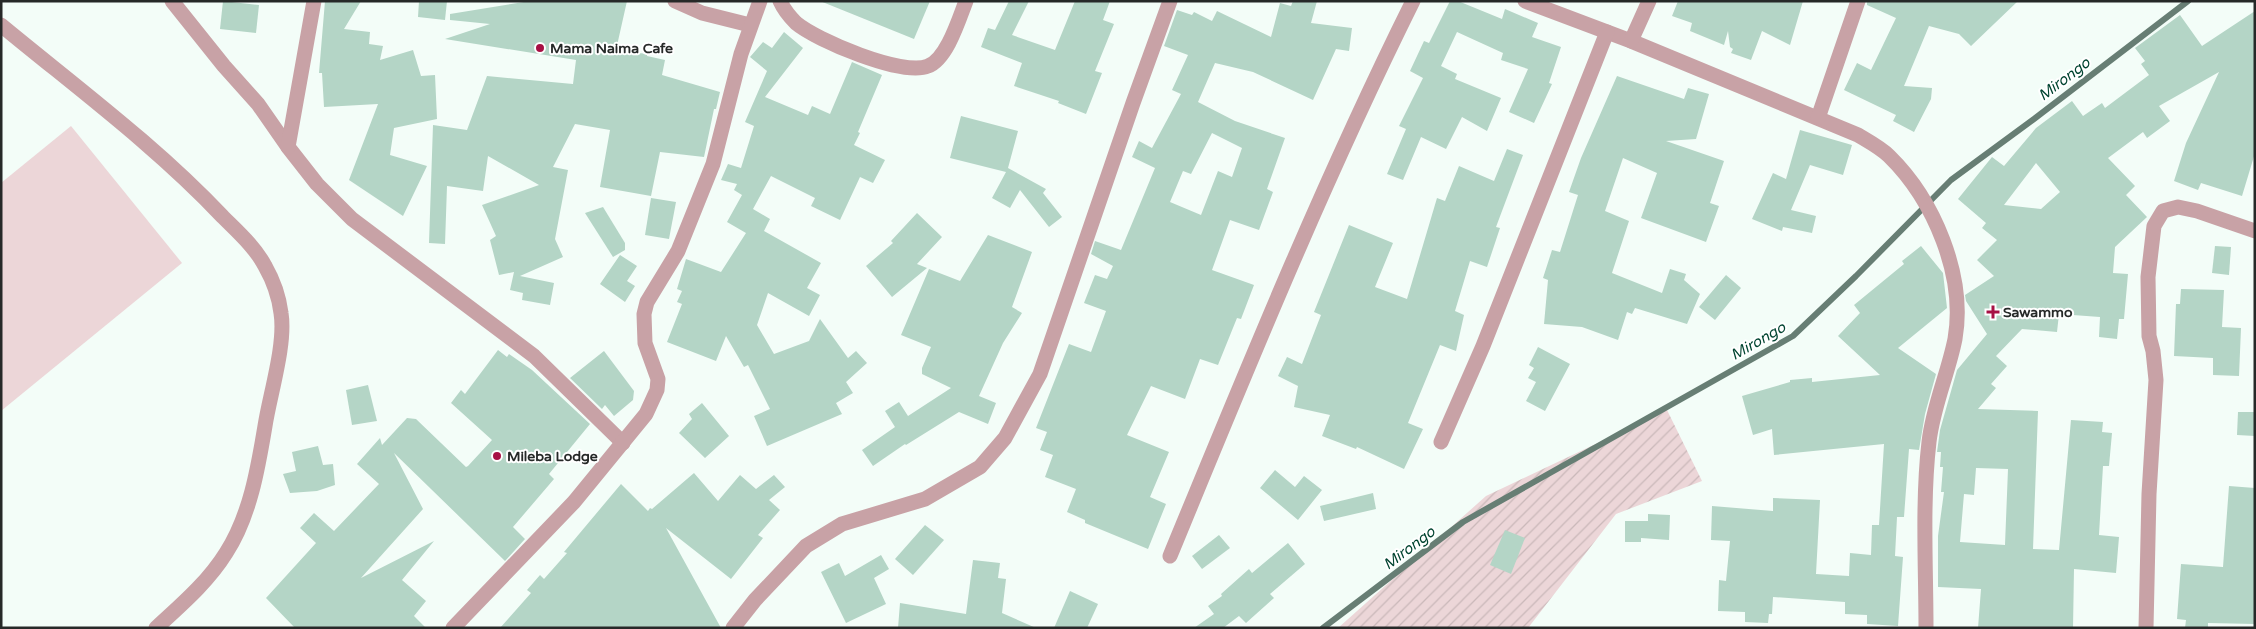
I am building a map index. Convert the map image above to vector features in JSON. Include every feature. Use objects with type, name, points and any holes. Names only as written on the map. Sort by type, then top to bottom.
[{"type":"street","points":[[172,1],[187,8],[218,59],[258,104],[317,184],[352,219],[534,356],[623,443]]},
{"type":"street","points":[[288,147],[314,1]]},
{"type":"street","points":[[674,1],[702,13],[750,25]]},
{"type":"street","points":[[453,628],[574,502],[646,414],[657,390],[658,379],[645,343],[644,314],[647,302],[678,251],[713,164],[750,25],[760,1]]},
{"type":"street","points":[[780,1],[784,10],[797,23],[812,33],[871,60],[908,69],[929,66],[944,52],[966,1]]},
{"type":"street","points":[[733,628],[755,600],[806,546],[842,524],[925,499],[980,467],[1005,438],[1040,374],[1170,1]]},
{"type":"street","points":[[1170,556],[1297,251],[1364,100],[1413,1]]},
{"type":"street","points":[[1525,1],[1631,41],[1858,135],[1888,155],[1934,218],[1951,266],[1958,302],[1955,338],[1948,371],[1933,413],[1929,444],[1926,628]]},
{"type":"street","points":[[1631,41],[1649,1]]},
{"type":"street","points":[[1818,118],[1858,1]]},
{"type":"street","points":[[1,25],[161,158],[207,199],[252,247],[265,265],[279,306],[281,314],[280,345],[261,449],[245,513],[227,553],[204,582],[156,628]]},
{"type":"street","points":[[1440,442],[1483,346],[1607,32]]},
{"type":"street","points":[[2146,628],[2149,494],[2156,380],[2153,351],[2149,336],[2148,277],[2154,226],[2164,211],[2178,207],[2197,211],[2255,231]]},
{"type":"shaded area","points":[[71,126],[182,263],[1,411],[1,183]]},
{"type":"shaded area","points":[[1667,410],[1702,481],[1616,514],[1528,628],[1338,628],[1486,496]]},
{"type":"building","points":[[223,1],[259,5],[256,33],[220,29]]},
{"type":"building","points":[[325,1],[361,1],[344,29],[370,32],[369,44],[383,46],[380,60],[413,50],[421,76],[435,75],[437,119],[394,128],[390,155],[427,166],[403,216],[349,180],[378,104],[324,107],[322,73],[319,73]]},
{"type":"building","points":[[419,1],[447,1],[445,20],[418,17]]},
{"type":"building","points":[[530,1],[627,1],[616,50],[647,54],[647,56],[665,60],[662,75],[720,92],[716,109],[714,109],[704,157],[660,152],[651,196],[600,187],[610,130],[575,124],[553,167],[568,170],[555,239],[563,257],[520,276],[554,283],[550,305],[522,300],[523,293],[510,290],[514,272],[499,275],[490,240],[496,236],[482,205],[539,185],[488,156],[483,191],[447,186],[445,244],[429,243],[433,125],[467,130],[487,76],[573,84],[576,60],[445,39],[490,24],[450,20],[450,14]]},
{"type":"building","points":[[820,1],[930,1],[914,39]]},
{"type":"building","points":[[1009,1],[1029,1],[1012,35],[1055,50],[1075,1],[1110,1],[1103,20],[1114,24],[1095,71],[1102,73],[1086,114],[1058,103],[1059,101],[1014,86],[1022,63],[981,47],[988,28],[995,30]]},
{"type":"building","points":[[1293,1],[1317,1],[1311,23],[1352,28],[1349,51],[1336,49],[1313,100],[1253,72],[1215,63],[1198,102],[1235,121],[1285,138],[1267,189],[1273,192],[1259,230],[1230,220],[1212,270],[1254,285],[1241,319],[1237,318],[1218,365],[1200,359],[1185,399],[1151,386],[1127,435],[1169,452],[1150,497],[1166,504],[1148,549],[1085,523],[1085,520],[1067,512],[1076,489],[1045,477],[1053,455],[1040,450],[1047,432],[1036,428],[1069,344],[1091,352],[1106,311],[1084,303],[1095,275],[1107,279],[1113,266],[1091,254],[1095,241],[1121,250],[1155,168],[1132,157],[1139,141],[1152,148],[1181,94],[1172,90],[1188,55],[1164,46],[1177,10],[1192,15],[1194,12],[1212,21],[1217,11],[1271,37],[1280,3],[1291,6]],"holes":[[[1212,133],[1242,148],[1232,177],[1218,171],[1201,215],[1170,202],[1183,171],[1191,174]]]},
{"type":"building","points":[[1450,1],[1458,1],[1502,19],[1505,9],[1538,23],[1532,37],[1561,47],[1549,83],[1552,84],[1534,123],[1509,112],[1528,69],[1501,60],[1503,53],[1457,32],[1441,66],[1457,74],[1455,79],[1501,98],[1487,131],[1462,117],[1446,149],[1421,137],[1403,180],[1387,174],[1406,129],[1399,126],[1423,78],[1410,71],[1424,41],[1429,43]]},
{"type":"building","points":[[1678,1],[1803,1],[1790,45],[1762,31],[1751,60],[1731,53],[1733,49],[1730,47],[1728,31],[1724,45],[1690,31],[1692,23],[1672,16]]},
{"type":"building","points":[[1867,1],[2018,1],[1971,46],[1959,34],[1929,26],[1904,86],[1932,88],[1931,99],[1914,132],[1893,121],[1896,115],[1844,90],[1857,63],[1871,70],[1896,18],[1867,5]]},
{"type":"building","points":[[2255,11],[2255,153],[2242,196],[2201,183],[2198,190],[2174,181],[2186,143],[2219,72],[2159,106],[2170,121],[2147,138],[2143,132],[2108,158],[2135,186],[2126,195],[2147,217],[2115,247],[2113,273],[2128,274],[2124,319],[2119,319],[2117,339],[2099,337],[2100,317],[2059,314],[2057,332],[2022,329],[1996,356],[2007,366],[1991,384],[1996,388],[1978,409],[2038,411],[2033,549],[2059,550],[2071,420],[2103,422],[2102,432],[2112,433],[2109,466],[2103,466],[2099,535],[2119,537],[2116,573],[2074,569],[2073,628],[1978,628],[1981,589],[1938,587],[1938,536],[1944,492],[1941,492],[1943,467],[1940,467],[1941,452],[1937,452],[1940,430],[1957,370],[1987,334],[1966,301],[1965,295],[1994,276],[1977,260],[1997,240],[1982,228],[1986,223],[1958,199],[1992,157],[2004,166],[2036,128],[2072,101],[2083,116],[2102,103],[2105,108],[2149,75],[2141,64],[2145,61],[2135,48],[2180,15],[2202,46]],"holes":[[[2036,163],[2060,192],[2041,209],[2004,205]],[[1976,468],[2008,469],[2005,545],[1960,542],[1964,494],[1974,495]]]},
{"type":"building","points":[[784,32],[803,48],[765,97],[808,115],[812,106],[830,114],[852,62],[882,75],[854,145],[885,160],[873,183],[860,177],[840,220],[811,206],[815,198],[771,176],[753,209],[770,219],[764,231],[821,263],[807,288],[820,295],[809,316],[768,293],[757,325],[774,354],[809,341],[820,319],[848,358],[856,351],[867,363],[846,382],[853,393],[836,403],[842,414],[767,446],[754,416],[770,409],[748,365],[744,367],[726,336],[716,361],[667,342],[682,304],[677,302],[682,291],[677,289],[686,259],[721,272],[746,233],[727,222],[742,195],[734,190],[737,184],[721,180],[728,164],[741,168],[754,126],[745,122],[767,71],[750,57],[763,42],[772,48]]},
{"type":"building","points":[[1617,76],[1684,99],[1688,88],[1709,94],[1696,139],[1666,141],[1724,161],[1710,203],[1719,206],[1706,242],[1641,218],[1657,173],[1623,158],[1605,211],[1629,221],[1612,273],[1662,293],[1670,269],[1686,274],[1684,280],[1700,294],[1687,324],[1635,308],[1632,314],[1627,312],[1618,340],[1582,327],[1544,324],[1548,280],[1543,278],[1552,250],[1560,252],[1578,195],[1569,192],[1581,158]]},
{"type":"building","points":[[961,116],[1018,131],[1008,168],[1046,189],[1043,193],[1062,217],[1049,227],[1020,190],[1010,208],[992,198],[1006,172],[950,158]]},
{"type":"building","points":[[1800,130],[1852,145],[1843,175],[1810,165],[1791,210],[1816,216],[1812,233],[1783,227],[1782,231],[1752,219],[1773,173],[1786,179]]},
{"type":"building","points":[[1507,149],[1523,155],[1496,227],[1500,228],[1487,267],[1470,261],[1455,311],[1464,315],[1456,351],[1440,345],[1408,423],[1423,429],[1404,469],[1357,447],[1356,449],[1322,436],[1330,415],[1294,407],[1298,386],[1278,376],[1287,357],[1302,364],[1321,315],[1314,312],[1349,225],[1393,243],[1375,287],[1407,299],[1437,198],[1445,201],[1459,166],[1494,181]]},
{"type":"building","points":[[651,198],[676,202],[669,239],[645,235]]},
{"type":"building","points":[[603,207],[625,243],[625,250],[613,257],[585,213]]},
{"type":"building","points":[[917,213],[942,237],[917,264],[927,268],[892,297],[866,266],[893,243],[891,241]]},
{"type":"building","points":[[988,235],[1032,252],[1012,307],[1022,313],[1003,343],[979,396],[996,403],[988,424],[959,412],[905,444],[873,466],[862,450],[895,427],[885,411],[899,402],[908,416],[951,388],[922,374],[922,368],[931,347],[901,335],[929,269],[960,281]]},
{"type":"building","points":[[1921,246],[1943,273],[1947,308],[1898,348],[1936,374],[1925,414],[1919,450],[1909,449],[1904,517],[1897,517],[1895,556],[1903,557],[1898,626],[1867,624],[1867,615],[1845,614],[1845,602],[1773,597],[1772,614],[1769,614],[1768,623],[1745,622],[1745,612],[1718,611],[1719,580],[1726,581],[1730,541],[1711,540],[1712,506],[1773,511],[1773,498],[1820,500],[1816,574],[1849,576],[1850,553],[1871,555],[1872,525],[1879,525],[1884,444],[1774,455],[1772,429],[1753,435],[1742,396],[1790,382],[1790,380],[1812,378],[1812,382],[1880,375],[1838,336],[1860,313],[1854,305],[1904,264],[1902,261]]},
{"type":"building","points":[[2215,246],[2231,247],[2229,275],[2212,273]]},
{"type":"building","points":[[620,255],[637,266],[627,281],[635,286],[625,302],[600,284]]},
{"type":"building","points":[[1726,275],[1741,288],[1715,320],[1699,307]]},
{"type":"building","points":[[2181,289],[2224,290],[2222,327],[2241,328],[2239,376],[2213,375],[2213,358],[2174,356],[2176,304],[2180,304]]},
{"type":"building","points":[[1538,347],[1570,364],[1545,411],[1526,401],[1536,382],[1528,378],[1534,368],[1529,365]]},
{"type":"building","points":[[498,350],[507,357],[509,354],[532,370],[590,424],[549,474],[554,479],[513,527],[525,539],[505,561],[394,453],[423,509],[361,578],[434,541],[402,580],[426,601],[414,616],[426,628],[295,628],[266,598],[316,543],[300,528],[314,513],[334,531],[379,484],[357,464],[380,438],[382,445],[407,418],[416,419],[466,467],[468,466],[492,440],[451,403],[461,390],[465,394]]},
{"type":"building","points":[[604,351],[634,391],[633,400],[614,416],[605,405],[602,409],[570,378]]},
{"type":"building","points":[[368,385],[377,421],[352,425],[346,390]]},
{"type":"building","points":[[702,403],[729,436],[705,458],[679,433],[692,419],[689,414]]},
{"type":"building","points":[[2238,412],[2255,412],[2255,436],[2237,435]]},
{"type":"building","points":[[318,446],[323,465],[333,464],[335,485],[317,491],[290,493],[283,474],[296,471],[292,452]]},
{"type":"building","points":[[1275,470],[1295,487],[1304,476],[1322,490],[1298,520],[1260,488]]},
{"type":"building","points":[[694,473],[718,501],[740,475],[756,489],[774,475],[785,487],[769,500],[780,510],[758,535],[763,538],[731,579],[666,528],[721,628],[500,628],[531,593],[527,590],[540,575],[544,579],[621,484],[648,511]]},
{"type":"building","points":[[2229,486],[2255,488],[2255,624],[2208,623],[2208,628],[2185,628],[2186,620],[2177,619],[2181,564],[2223,567]]},
{"type":"building","points":[[1373,493],[1376,509],[1324,521],[1320,506]]},
{"type":"building","points":[[1648,514],[1670,515],[1669,540],[1641,538],[1641,542],[1625,542],[1625,521],[1648,521]]},
{"type":"building","points":[[925,525],[944,540],[913,575],[895,559]]},
{"type":"building","points":[[1505,530],[1525,538],[1511,574],[1490,565]]},
{"type":"building","points":[[1219,535],[1230,548],[1202,569],[1192,556]]},
{"type":"building","points":[[1288,543],[1305,564],[1270,594],[1274,598],[1246,623],[1239,616],[1223,628],[1194,628],[1214,614],[1208,606],[1222,596],[1221,594],[1249,569],[1252,573]]},
{"type":"building","points":[[881,555],[889,569],[874,578],[886,604],[846,623],[821,572],[839,563],[845,576]]},
{"type":"building","points":[[973,560],[1000,563],[998,578],[1006,579],[1002,613],[1036,628],[898,628],[900,603],[966,614]]},
{"type":"building","points":[[1070,591],[1098,604],[1087,628],[1054,628]]},
{"type":"waterway","name":"Mirongo","points":[[1323,628],[1463,522],[1793,336],[1856,276],[1951,180],[2188,1]]},
{"type":"place","name":"Mama Naima Cafe","points":[[540,48]]},
{"type":"place","name":"Sawammo","points":[[1993,312]]},
{"type":"place","name":"Mileba Lodge","points":[[497,456]]}]
